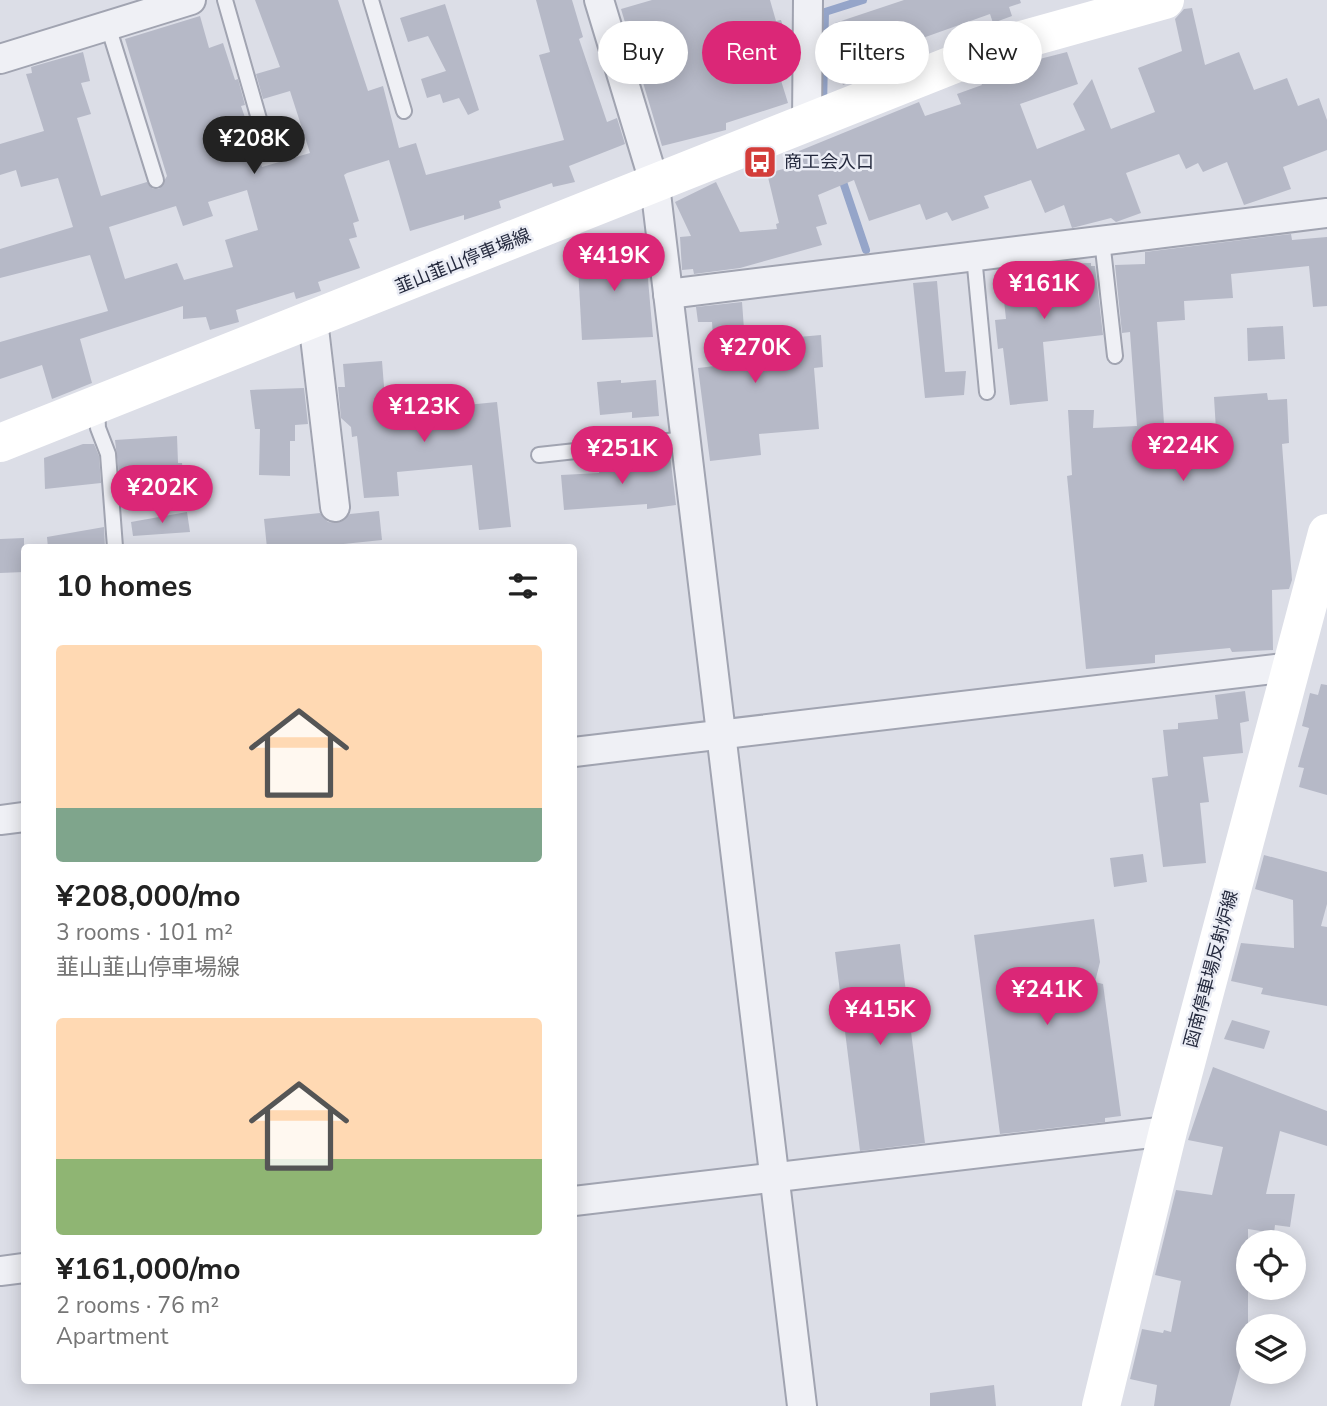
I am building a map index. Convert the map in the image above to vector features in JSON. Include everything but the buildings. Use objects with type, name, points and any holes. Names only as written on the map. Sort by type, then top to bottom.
[{"type":"main road","name":"韮山韮山停車場線","points":[[0,443],[1000,46],[1165,0]]},
{"type":"main road","name":"函南停車場反射炉線","points":[[1101,1406],[1168,1131],[1327,533]]},
{"type":"street","points":[[0,59],[123,14],[191,0]]},
{"type":"street","points":[[599,0],[654,185],[802,1406]]},
{"type":"street","points":[[807,124],[808,0]]},
{"type":"street","points":[[668,294],[1327,213]]},
{"type":"street","points":[[313,320],[335,507]]},
{"type":"street","points":[[577,752],[1291,667]]},
{"type":"street","points":[[0,820],[21,817]]},
{"type":"street","points":[[577,1201],[1168,1131]]},
{"type":"street","points":[[0,1271],[21,1268]]},
{"type":"lane","points":[[226,0],[267,147]]},
{"type":"lane","points":[[370,0],[404,111]]},
{"type":"lane","points":[[123,14],[156,180]]},
{"type":"lane","points":[[1102,240],[1115,356]]},
{"type":"lane","points":[[974,256],[987,393]]},
{"type":"lane","points":[[96,405],[98,428],[108,454],[116,544]]},
{"type":"lane","points":[[539,455],[686,439]]},
{"type":"waterway","points":[[823,107],[825,12],[863,0]]},
{"type":"waterway","points":[[841,176],[866,250]]},
{"type":"place","name":"商工会入口","points":[[760,162]]}]
